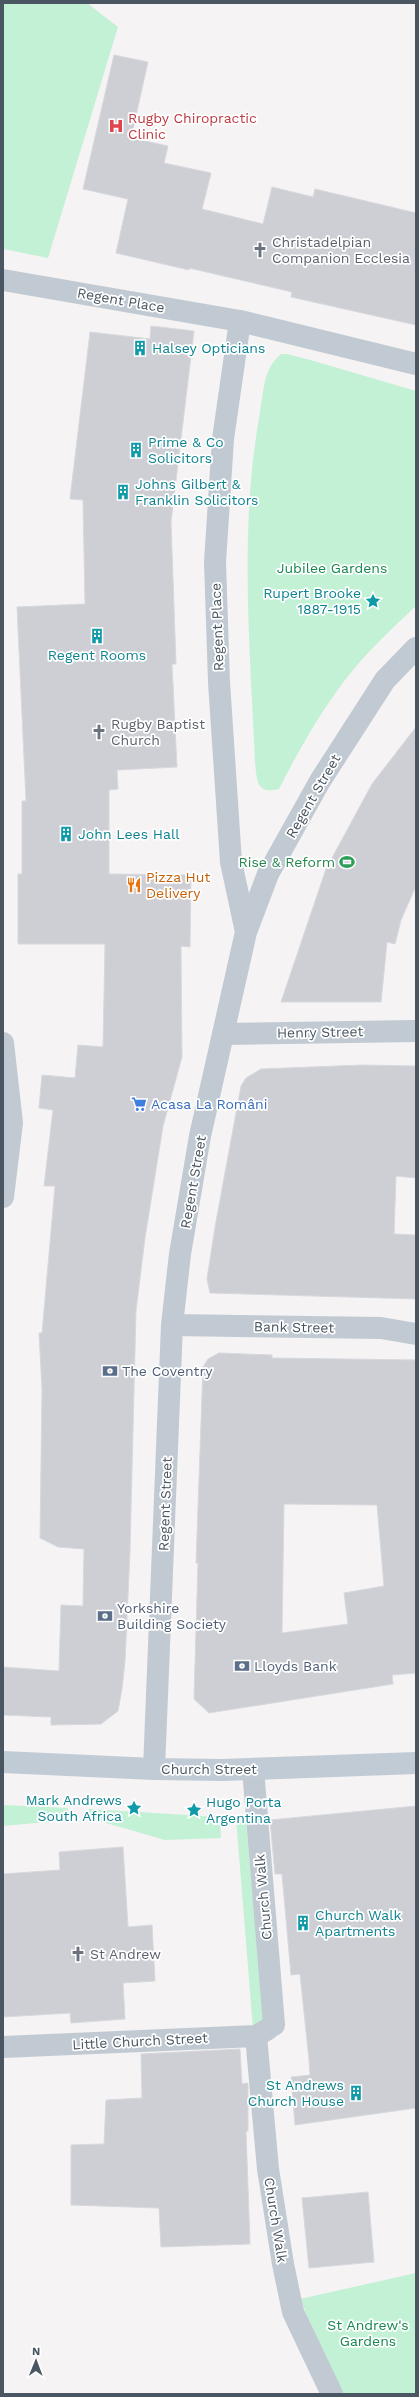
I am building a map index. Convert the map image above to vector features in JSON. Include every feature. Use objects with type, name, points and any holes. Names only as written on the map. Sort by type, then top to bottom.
[{"type":"main road","name":"Church Street","points":[[3,1762],[154,1769],[253,1769],[416,1763]]},
{"type":"street","name":"Regent Place","points":[[3,280],[240,321],[416,364]]},
{"type":"street","name":"Regent Place","points":[[240,321],[223,439],[215,562],[219,682],[231,862],[246,932]]},
{"type":"street","name":"Regent Street","points":[[154,1769],[172,1325],[180,1254],[200,1136],[225,1034],[246,932],[268,874],[320,781],[385,680],[416,648]]},
{"type":"street","name":"Henry Street","points":[[225,1034],[416,1031]]},
{"type":"street","points":[[3,1043],[12,1123],[3,1197]]},
{"type":"street","name":"Bank Street","points":[[172,1325],[381,1328],[416,1334]]},
{"type":"street","name":"Church Walk","points":[[253,1769],[265,2030],[268,2169],[282,2264],[293,2312],[332,2394]]},
{"type":"street","name":"Little Church Street","points":[[3,2047],[265,2030]]},
{"type":"green space","points":[[3,3],[87,3],[118,27],[48,258],[3,249]]},
{"type":"green space","name":"Jubilee Gardens","points":[[281,354],[287,354],[314,361],[416,391],[416,606],[361,660],[345,680],[309,733],[279,789],[266,790],[262,788],[257,780],[255,762],[249,630],[248,543],[254,456],[265,380],[271,366]]},
{"type":"green space","points":[[3,1805],[68,1808],[68,1820],[3,1826]]},
{"type":"green space","points":[[89,1809],[220,1817],[221,1838],[165,1840],[89,1818]]},
{"type":"green space","points":[[236,1818],[246,1822],[265,2027],[253,2029]]},
{"type":"green space","name":"St Andrew's Gardens","points":[[416,2273],[416,2394],[341,2394],[300,2299]]},
{"type":"building","points":[[114,55],[148,62],[131,138],[168,146],[164,163],[211,173],[202,209],[263,224],[272,187],[313,197],[315,189],[416,213],[416,325],[291,297],[292,292],[116,253],[128,199],[83,189]]},
{"type":"building","points":[[151,326],[194,331],[171,522],[176,664],[172,664],[177,767],[117,770],[118,789],[109,790],[109,874],[191,875],[190,947],[181,946],[182,1057],[163,1126],[145,1238],[136,1311],[130,1551],[125,1661],[122,1689],[118,1711],[101,1724],[51,1725],[51,1717],[3,1715],[3,1667],[59,1671],[61,1605],[83,1606],[84,1549],[58,1547],[40,1538],[42,1389],[39,1333],[42,1333],[55,1186],[44,1186],[53,1110],[39,1108],[42,1075],[75,1078],[78,1045],[103,1047],[105,944],[18,944],[18,874],[22,874],[22,801],[26,801],[17,607],[85,604],[83,500],[70,499],[90,332],[150,339]]},
{"type":"building","points":[[416,727],[416,886],[401,920],[395,944],[387,942],[381,1002],[281,1002],[326,869],[372,784]]},
{"type":"building","points":[[362,1065],[416,1066],[416,1178],[396,1176],[394,1234],[416,1235],[416,1299],[210,1293],[207,1279],[215,1227],[241,1086],[246,1078],[261,1069]]},
{"type":"building","points":[[219,1353],[272,1355],[272,1358],[416,1360],[416,1673],[392,1675],[393,1684],[209,1713],[194,1699],[198,1563],[196,1563],[203,1367],[208,1359]],"holes":[[[284,1504],[377,1505],[384,1586],[344,1593],[348,1624],[282,1633]]]},
{"type":"building","points":[[416,1806],[416,2108],[295,2125],[291,2077],[310,2075],[309,2060],[300,1974],[291,1975],[282,1874],[275,1874],[270,1820]]},
{"type":"building","name":"St Andrew","points":[[123,1847],[128,1927],[152,1925],[155,1981],[123,1983],[125,2019],[71,2023],[70,2013],[3,2017],[3,1874],[60,1870],[59,1852]]},
{"type":"building","points":[[240,2049],[242,2084],[248,2083],[248,2131],[246,2131],[250,2244],[161,2247],[159,2208],[71,2205],[71,2145],[104,2144],[106,2100],[142,2098],[141,2054]]},
{"type":"building","points":[[368,2192],[374,2262],[309,2268],[302,2198]]},
{"type":"place","name":"Rugby Chiropractic Clinic","points":[[116,126]]},
{"type":"place","name":"Christadelpian Companion Ecclesia","points":[[260,250]]},
{"type":"place","name":"Halsey Opticians","points":[[140,348]]},
{"type":"place","name":"Prime & Co Solicitors","points":[[136,450]]},
{"type":"place","name":"Johns Gilbert & Franklin Solicitors","points":[[123,492]]},
{"type":"place","name":"Rupert Brooke 1887-1915","points":[[373,601]]},
{"type":"place","name":"Regent Rooms","points":[[97,636]]},
{"type":"place","name":"Rugby Baptist Church","points":[[99,732]]},
{"type":"place","name":"John Lees Hall","points":[[66,834]]},
{"type":"place","name":"Rise & Reform","points":[[347,862]]},
{"type":"place","name":"Pizza Hut Delivery","points":[[134,885]]},
{"type":"place","name":"Acasa La Români","points":[[139,1104]]},
{"type":"place","name":"The Coventry","points":[[110,1371]]},
{"type":"place","name":"Yorkshire Building Society","points":[[105,1616]]},
{"type":"place","name":"Lloyds Bank","points":[[242,1666]]},
{"type":"place","name":"Mark Andrews South Africa","points":[[134,1808]]},
{"type":"place","name":"Hugo Porta Argentina","points":[[194,1810]]},
{"type":"place","name":"Church Walk Apartments","points":[[303,1923]]},
{"type":"place","name":"St Andrew","points":[[78,1954]]},
{"type":"place","name":"St Andrews Church House","points":[[356,2093]]}]
